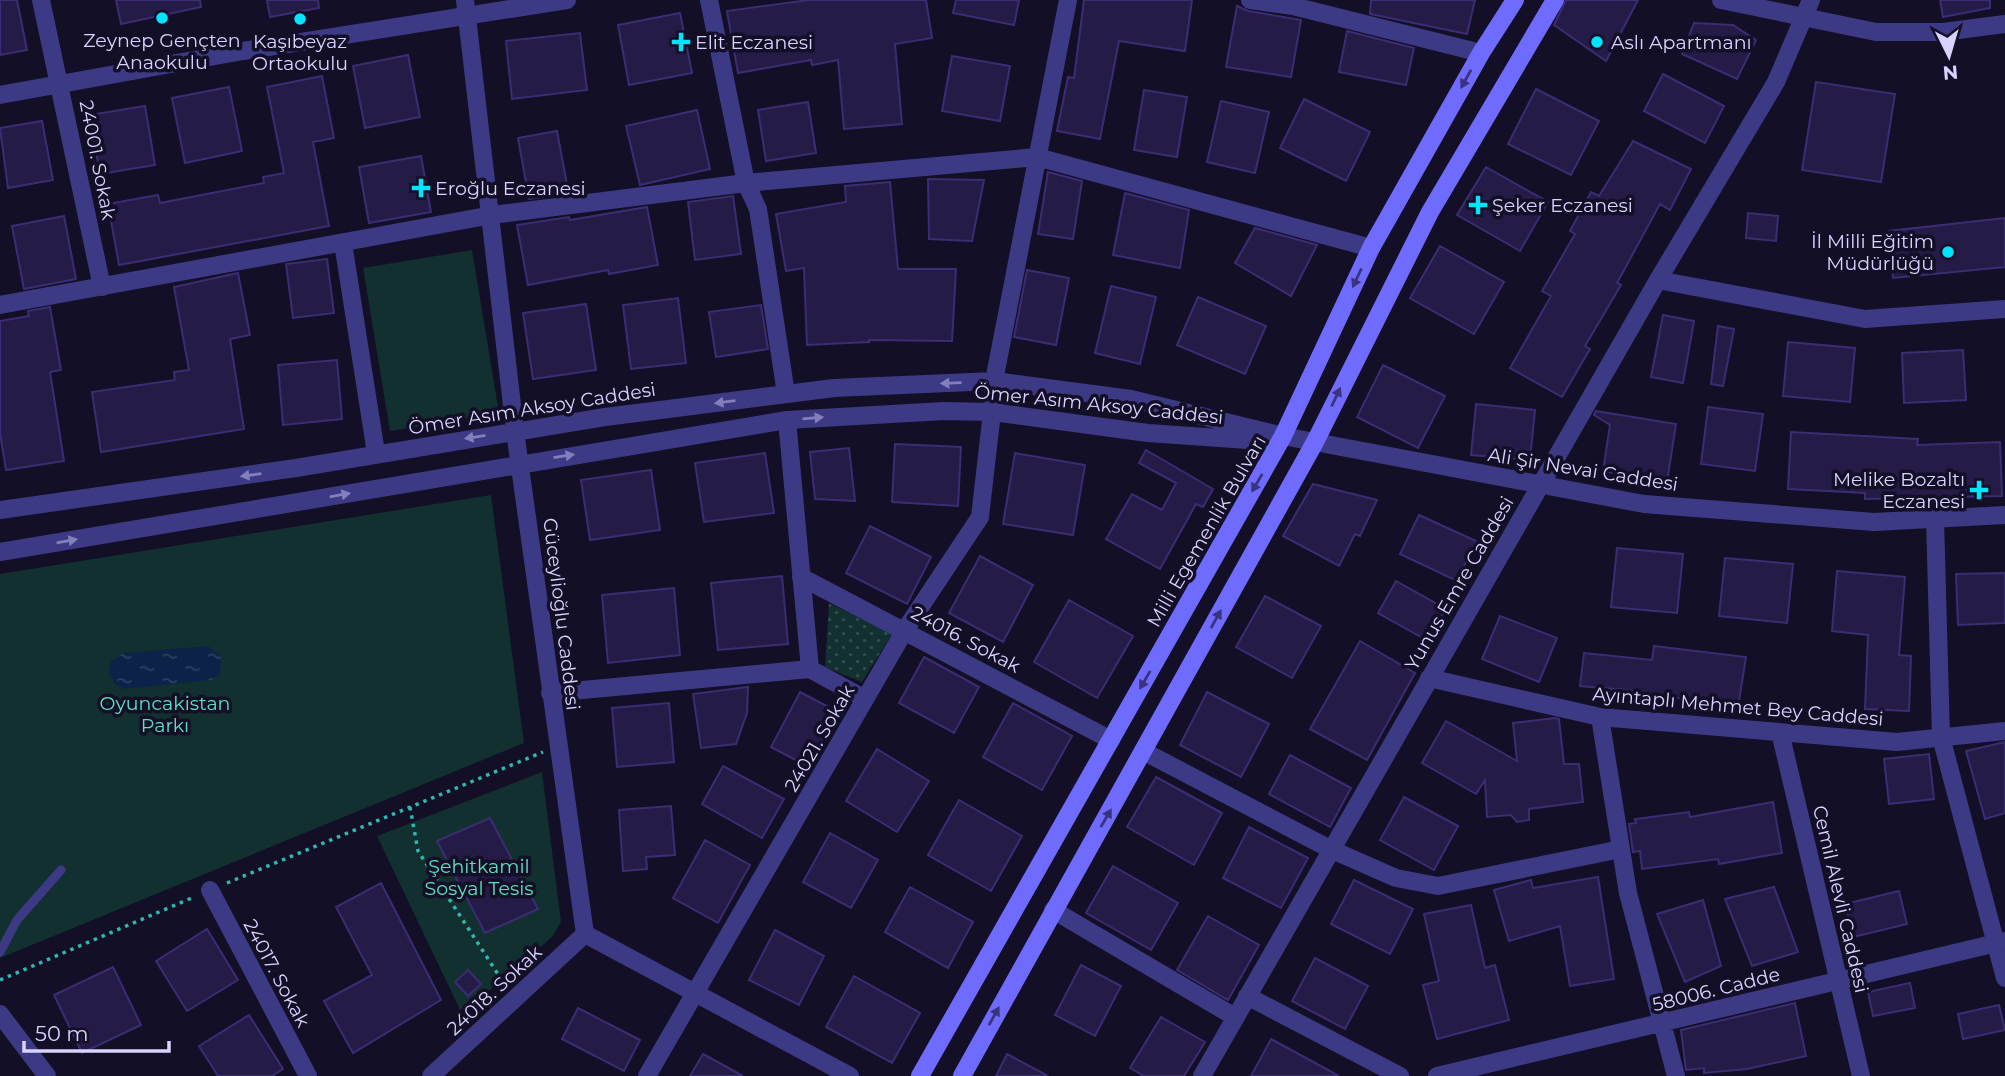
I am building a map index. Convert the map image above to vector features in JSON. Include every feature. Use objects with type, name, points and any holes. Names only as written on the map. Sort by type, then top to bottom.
[{"type":"main road","name":"Milli Egemenlik Bulvarı","points":[[920,1076],[1283,436],[1371,248],[1481,53],[1515,0]]},
{"type":"main road","points":[[962,1076],[1315,442],[1430,212],[1555,0]]},
{"type":"street","name":"24001. Sokak","points":[[41,0],[102,287]]},
{"type":"street","points":[[0,95],[466,8],[567,0]]},
{"type":"street","points":[[709,0],[746,183],[758,209],[786,394]]},
{"type":"street","name":"24021. Sokak","points":[[647,1076],[905,630],[980,517],[994,381],[1068,0]]},
{"type":"street","points":[[1250,0],[1294,3],[1481,53]]},
{"type":"street","points":[[1721,0],[1807,8],[1876,32],[1944,32],[2005,24]]},
{"type":"street","name":"Güceylioğlu Caddesi","points":[[466,8],[516,431],[584,934]]},
{"type":"street","name":"Yunus Emre Caddesi","points":[[1202,1076],[1658,280],[1776,82],[1807,8]]},
{"type":"street","points":[[0,305],[492,215],[746,183],[1037,157],[1371,248]]},
{"type":"street","points":[[343,243],[376,453]]},
{"type":"street","points":[[1658,280],[1865,319],[2005,309]]},
{"type":"street","name":"Ömer Asım Aksoy Caddesi","points":[[0,510],[296,468],[516,431],[834,388],[994,381],[1131,399],[1283,436]]},
{"type":"street","name":"Ömer Asım Aksoy Caddesi","points":[[0,552],[787,420],[944,411],[992,412],[1148,433],[1248,440],[1283,436]]},
{"type":"street","points":[[787,420],[810,669]]},
{"type":"street","name":"Ali Şir Nevai Caddesi","points":[[1283,436],[1644,504],[1874,522],[2005,515]]},
{"type":"street","points":[[1935,519],[1941,737],[2000,943],[2005,978]]},
{"type":"street","name":"24016. Sokak","points":[[801,577],[1111,740]]},
{"type":"street","points":[[550,694],[810,669],[865,699]]},
{"type":"street","name":"Ayıntaplı Mehmet Bey Caddesi","points":[[1429,678],[1600,717],[1897,742],[2005,731]]},
{"type":"street","points":[[1600,717],[1628,893],[1676,1076]]},
{"type":"street","name":"Cemil Alevli Caddesi","points":[[1780,732],[1861,1076]]},
{"type":"street","points":[[1143,751],[1331,849],[1396,878],[1438,886],[1621,849]]},
{"type":"street","name":"24017. Sokak","points":[[210,891],[308,1076]]},
{"type":"street","points":[[1053,910],[1235,1017]]},
{"type":"street","points":[[584,934],[850,1076]]},
{"type":"street","name":"24018. Sokak","points":[[431,1076],[584,934]]},
{"type":"street","name":"58006. Cadde","points":[[1437,1076],[2000,943]]},
{"type":"street","points":[[1247,996],[1400,1076]]},
{"type":"street","points":[[0,1014],[47,1076]]},
{"type":"lane","points":[[0,952],[17,920],[61,870]]},
{"type":"path","points":[[0,980],[558,746]]},
{"type":"path","points":[[410,807],[418,851],[514,1000]]},
{"type":"green space","points":[[472,250],[499,413],[390,431],[363,268]]},
{"type":"green space","name":"Oyuncakistan Parkı","points":[[491,495],[524,743],[0,958],[0,574]]},
{"type":"green space","points":[[829,603],[892,634],[862,682],[825,667]]},
{"type":"green space","name":"Şehitkamil Sosyal Tesis","points":[[542,772],[561,922],[552,937],[462,1014],[377,836]]},
{"type":"water","points":[[208,646],[221,656],[220,674],[211,680],[124,689],[116,685],[108,671],[111,662],[123,653]]},
{"type":"building","points":[[0,0],[17,0],[27,50],[0,55]]},
{"type":"building","points":[[116,0],[200,0],[201,7],[121,24]]},
{"type":"building","points":[[267,0],[318,0],[319,8],[270,17]]},
{"type":"building","points":[[809,0],[926,0],[932,38],[895,44],[902,124],[844,129],[838,60],[812,65],[811,60],[738,73],[727,11]]},
{"type":"building","points":[[956,0],[1019,0],[1014,25],[953,13]]},
{"type":"building","points":[[1084,0],[1192,0],[1185,51],[1119,41],[1100,139],[1057,131],[1068,77],[1074,78]]},
{"type":"building","points":[[1371,0],[1475,0],[1467,34],[1370,14]]},
{"type":"building","name":"Aslı Apartmanı","points":[[1566,0],[1638,0],[1606,61],[1554,25]]},
{"type":"building","points":[[1940,0],[1990,0],[1990,8],[1943,17]]},
{"type":"building","points":[[1237,6],[1248,11],[1301,20],[1291,77],[1226,67]]},
{"type":"building","points":[[680,13],[692,73],[629,85],[618,25]]},
{"type":"building","points":[[1694,23],[1733,25],[1756,40],[1737,79],[1682,54]]},
{"type":"building","points":[[1347,31],[1414,48],[1406,85],[1339,72]]},
{"type":"building","points":[[580,33],[587,90],[512,99],[506,41]]},
{"type":"building","points":[[408,55],[420,117],[365,128],[353,66]]},
{"type":"building","points":[[952,56],[1010,66],[1000,121],[942,111]]},
{"type":"building","points":[[1663,74],[1724,106],[1705,143],[1644,111]]},
{"type":"building","points":[[322,76],[334,138],[313,142],[329,226],[119,265],[108,204],[158,195],[160,203],[264,183],[263,177],[284,173],[267,87]]},
{"type":"building","points":[[1816,82],[1895,94],[1881,182],[1802,170]]},
{"type":"building","points":[[229,87],[242,151],[185,163],[172,98]]},
{"type":"building","points":[[1536,89],[1599,121],[1571,175],[1508,144]]},
{"type":"building","points":[[1144,90],[1187,97],[1177,157],[1134,150]]},
{"type":"building","points":[[1304,99],[1370,132],[1346,181],[1280,148]]},
{"type":"building","points":[[1221,101],[1269,112],[1255,173],[1207,162]]},
{"type":"building","points":[[808,102],[816,153],[766,161],[758,110]]},
{"type":"building","points":[[145,106],[155,165],[100,174],[90,115]]},
{"type":"building","points":[[697,110],[710,169],[640,185],[626,126]]},
{"type":"building","points":[[42,121],[53,180],[8,188],[0,128]]},
{"type":"building","points":[[557,131],[568,190],[564,190],[565,194],[529,199],[518,138]]},
{"type":"building","points":[[1633,141],[1691,169],[1670,210],[1660,204],[1617,283],[1621,285],[1585,346],[1590,349],[1562,397],[1510,368],[1551,296],[1542,291],[1575,234],[1570,231],[1591,192],[1599,196]]},
{"type":"building","points":[[421,156],[431,212],[369,223],[359,167]]},
{"type":"building","points":[[1486,167],[1548,202],[1520,251],[1457,215]]},
{"type":"building","points":[[1048,172],[1082,181],[1073,239],[1038,234]]},
{"type":"building","points":[[928,179],[984,180],[972,241],[929,239]]},
{"type":"building","points":[[890,182],[898,269],[956,269],[952,341],[869,340],[807,345],[804,268],[786,271],[776,214],[846,202],[845,186]]},
{"type":"building","points":[[1125,193],[1189,210],[1180,268],[1113,255]]},
{"type":"building","points":[[733,196],[741,254],[695,260],[688,202]]},
{"type":"building","points":[[647,207],[658,265],[609,274],[608,270],[528,285],[517,225],[569,217],[570,220]]},
{"type":"building","points":[[1748,213],[1778,216],[1776,241],[1746,238]]},
{"type":"building","points":[[64,216],[76,279],[24,289],[12,226]]},
{"type":"building","name":"İl Milli Eğitim Müdürlüğü","points":[[2005,218],[2005,267],[1893,278],[1889,231]]},
{"type":"building","points":[[1255,228],[1317,245],[1291,296],[1235,263]]},
{"type":"building","points":[[1440,246],[1504,282],[1474,334],[1410,298]]},
{"type":"building","points":[[327,259],[334,313],[293,318],[286,264]]},
{"type":"building","points":[[1027,270],[1069,278],[1056,345],[1014,337]]},
{"type":"building","points":[[238,273],[250,335],[230,339],[244,429],[101,452],[92,392],[175,380],[174,372],[189,370],[174,287]]},
{"type":"building","points":[[1111,286],[1156,297],[1140,364],[1095,353]]},
{"type":"building","points":[[1198,297],[1266,326],[1245,374],[1177,345]]},
{"type":"building","points":[[678,298],[686,363],[631,369],[623,305]]},
{"type":"building","points":[[586,304],[596,370],[533,379],[523,313]]},
{"type":"building","points":[[761,305],[768,349],[716,357],[709,312]]},
{"type":"building","points":[[50,307],[61,370],[50,372],[64,461],[6,470],[0,433],[0,321],[29,316],[28,311]]},
{"type":"building","points":[[1663,315],[1694,321],[1683,383],[1651,377]]},
{"type":"building","points":[[1718,326],[1734,329],[1723,386],[1711,384]]},
{"type":"building","points":[[1788,342],[1855,348],[1850,402],[1783,396]]},
{"type":"building","points":[[1963,350],[1966,400],[1904,403],[1902,353]]},
{"type":"building","points":[[337,360],[342,419],[283,425],[278,365]]},
{"type":"building","points":[[1383,365],[1445,396],[1418,448],[1357,417]]},
{"type":"building","points":[[1476,404],[1535,410],[1530,460],[1471,455]]},
{"type":"building","points":[[1708,407],[1763,414],[1755,471],[1701,464]]},
{"type":"building","points":[[1596,411],[1676,424],[1667,482],[1603,471],[1610,425],[1594,415]]},
{"type":"building","points":[[1791,432],[1918,439],[1917,445],[2000,442],[2002,496],[1865,499],[1865,493],[1788,489]]},
{"type":"building","points":[[895,444],[961,447],[958,506],[892,502]]},
{"type":"building","points":[[849,448],[855,501],[815,499],[810,452]]},
{"type":"building","points":[[1146,450],[1213,489],[1203,507],[1196,504],[1160,569],[1106,539],[1132,494],[1162,510],[1176,483],[1139,463]]},
{"type":"building","points":[[765,453],[774,513],[704,522],[695,463]]},
{"type":"building","points":[[1015,453],[1085,465],[1073,535],[1003,524]]},
{"type":"building","points":[[651,470],[660,530],[590,540],[581,480]]},
{"type":"building","points":[[1313,484],[1377,500],[1360,536],[1355,534],[1339,566],[1283,536]]},
{"type":"building","points":[[1419,515],[1476,541],[1457,581],[1400,554]]},
{"type":"building","points":[[870,526],[931,557],[907,604],[846,573]]},
{"type":"building","points":[[1617,548],[1683,554],[1677,613],[1611,607]]},
{"type":"building","points":[[980,556],[1033,585],[1003,642],[949,613]]},
{"type":"building","points":[[1725,558],[1793,564],[1787,623],[1719,616]]},
{"type":"building","points":[[1837,571],[1905,577],[1899,655],[1911,656],[1909,711],[1865,709],[1868,635],[1832,631]]},
{"type":"building","points":[[2005,573],[2005,623],[1958,625],[1956,574]]},
{"type":"building","points":[[782,576],[788,644],[718,650],[711,583]]},
{"type":"building","points":[[1396,581],[1446,609],[1428,641],[1378,613]]},
{"type":"building","points":[[674,588],[680,655],[608,663],[602,595]]},
{"type":"building","points":[[1265,596],[1321,626],[1292,678],[1236,647]]},
{"type":"building","points":[[1069,600],[1133,636],[1097,698],[1034,662]]},
{"type":"building","points":[[1500,616],[1557,638],[1539,682],[1482,659]]},
{"type":"building","points":[[1360,641],[1415,673],[1367,760],[1310,729]]},
{"type":"building","points":[[1654,646],[1746,657],[1738,707],[1627,690],[1580,686],[1584,653],[1652,660]]},
{"type":"building","points":[[924,657],[979,687],[954,733],[899,703]]},
{"type":"building","points":[[748,687],[747,713],[736,744],[701,748],[693,694]]},
{"type":"building","points":[[800,692],[838,712],[809,767],[771,747]]},
{"type":"building","points":[[1207,692],[1269,724],[1241,777],[1180,745]]},
{"type":"building","points":[[669,703],[674,762],[617,767],[612,708]]},
{"type":"building","points":[[1013,703],[1072,736],[1042,790],[983,757]]},
{"type":"building","points":[[1559,719],[1564,764],[1579,764],[1583,802],[1529,809],[1529,820],[1517,822],[1511,815],[1487,817],[1485,780],[1476,794],[1422,763],[1446,721],[1517,761],[1513,723]]},
{"type":"building","points":[[2005,742],[2005,813],[1985,819],[1966,751]]},
{"type":"building","points":[[877,749],[929,781],[897,832],[846,801]]},
{"type":"building","points":[[1929,754],[1934,799],[1889,804],[1884,759]]},
{"type":"building","points":[[1290,755],[1351,788],[1330,827],[1269,794]]},
{"type":"building","points":[[723,766],[784,799],[762,838],[702,804]]},
{"type":"building","points":[[1156,777],[1222,813],[1194,865],[1127,827]]},
{"type":"building","points":[[1404,797],[1458,826],[1434,870],[1380,840]]},
{"type":"building","points":[[959,800],[1022,836],[991,891],[928,855]]},
{"type":"building","points":[[1773,802],[1782,853],[1719,864],[1718,859],[1642,869],[1640,851],[1633,852],[1629,824],[1636,823],[1635,819],[1689,812],[1690,817]]},
{"type":"building","points":[[671,806],[675,855],[646,857],[647,869],[623,871],[619,810]]},
{"type":"building","points":[[490,818],[538,909],[485,933],[437,841]]},
{"type":"building","points":[[1249,827],[1308,858],[1281,908],[1223,878]]},
{"type":"building","points":[[830,833],[878,860],[851,908],[803,882]]},
{"type":"building","points":[[705,840],[750,865],[718,923],[673,898]]},
{"type":"building","points":[[1113,866],[1178,903],[1151,950],[1086,913]]},
{"type":"building","points":[[1598,877],[1614,979],[1570,986],[1560,926],[1509,941],[1494,890],[1531,880],[1533,888]]},
{"type":"building","points":[[1354,880],[1413,909],[1390,954],[1331,924]]},
{"type":"building","points":[[381,883],[441,1000],[353,1053],[324,1001],[372,975],[336,907]]},
{"type":"building","points":[[910,887],[973,922],[948,968],[885,932]]},
{"type":"building","points":[[1774,887],[1798,952],[1752,966],[1725,899]]},
{"type":"building","points":[[1899,891],[1907,924],[1853,937],[1845,904]]},
{"type":"building","points":[[1703,900],[1721,966],[1685,982],[1657,914]]},
{"type":"building","points":[[1471,905],[1485,968],[1495,965],[1509,1020],[1437,1039],[1423,985],[1439,981],[1424,914]]},
{"type":"building","points":[[1208,916],[1259,945],[1228,1000],[1177,970]]},
{"type":"building","points":[[207,929],[238,980],[187,1011],[156,961]]},
{"type":"building","points":[[775,930],[824,956],[799,1005],[749,980]]},
{"type":"building","points":[[1315,958],[1368,986],[1345,1029],[1292,1001]]},
{"type":"building","points":[[1081,965],[1121,986],[1095,1036],[1055,1015]]},
{"type":"building","points":[[113,967],[141,1025],[82,1053],[54,995]]},
{"type":"building","points":[[468,970],[481,984],[468,996],[455,982]]},
{"type":"building","points":[[854,976],[920,1013],[892,1063],[826,1027]]},
{"type":"building","points":[[1910,983],[1915,1008],[1873,1016],[1868,992]]},
{"type":"building","points":[[1795,1003],[1806,1056],[1747,1069],[1704,1073],[1704,1068],[1686,1070],[1681,1030]]},
{"type":"building","points":[[1999,1005],[2005,1030],[1963,1039],[1958,1014]]},
{"type":"building","points":[[578,1008],[640,1040],[624,1071],[562,1039]]},
{"type":"building","points":[[249,1015],[283,1069],[272,1076],[218,1076],[199,1046]]},
{"type":"building","points":[[1161,1017],[1205,1042],[1184,1076],[1144,1076],[1130,1068]]},
{"type":"building","points":[[1271,1039],[1339,1076],[1251,1076]]},
{"type":"building","points":[[703,1054],[743,1076],[690,1076]]},
{"type":"building","points":[[1007,1054],[1048,1076],[996,1076]]},
{"type":"place","name":"Zeynep Gençten Anaokulu","points":[[162,18]]},
{"type":"place","name":"Kaşıbeyaz Ortaokulu","points":[[300,19]]},
{"type":"place","name":"Elit Eczanesi","points":[[681,42]]},
{"type":"place","name":"Aslı Apartmanı","points":[[1597,42]]},
{"type":"place","name":"Eroğlu Eczanesi","points":[[421,188]]},
{"type":"place","name":"Şeker Eczanesi","points":[[1478,205]]},
{"type":"place","name":"İl Milli Eğitim Müdürlüğü","points":[[1948,252]]},
{"type":"place","name":"Melike Bozaltı Eczanesi","points":[[1979,490]]}]
